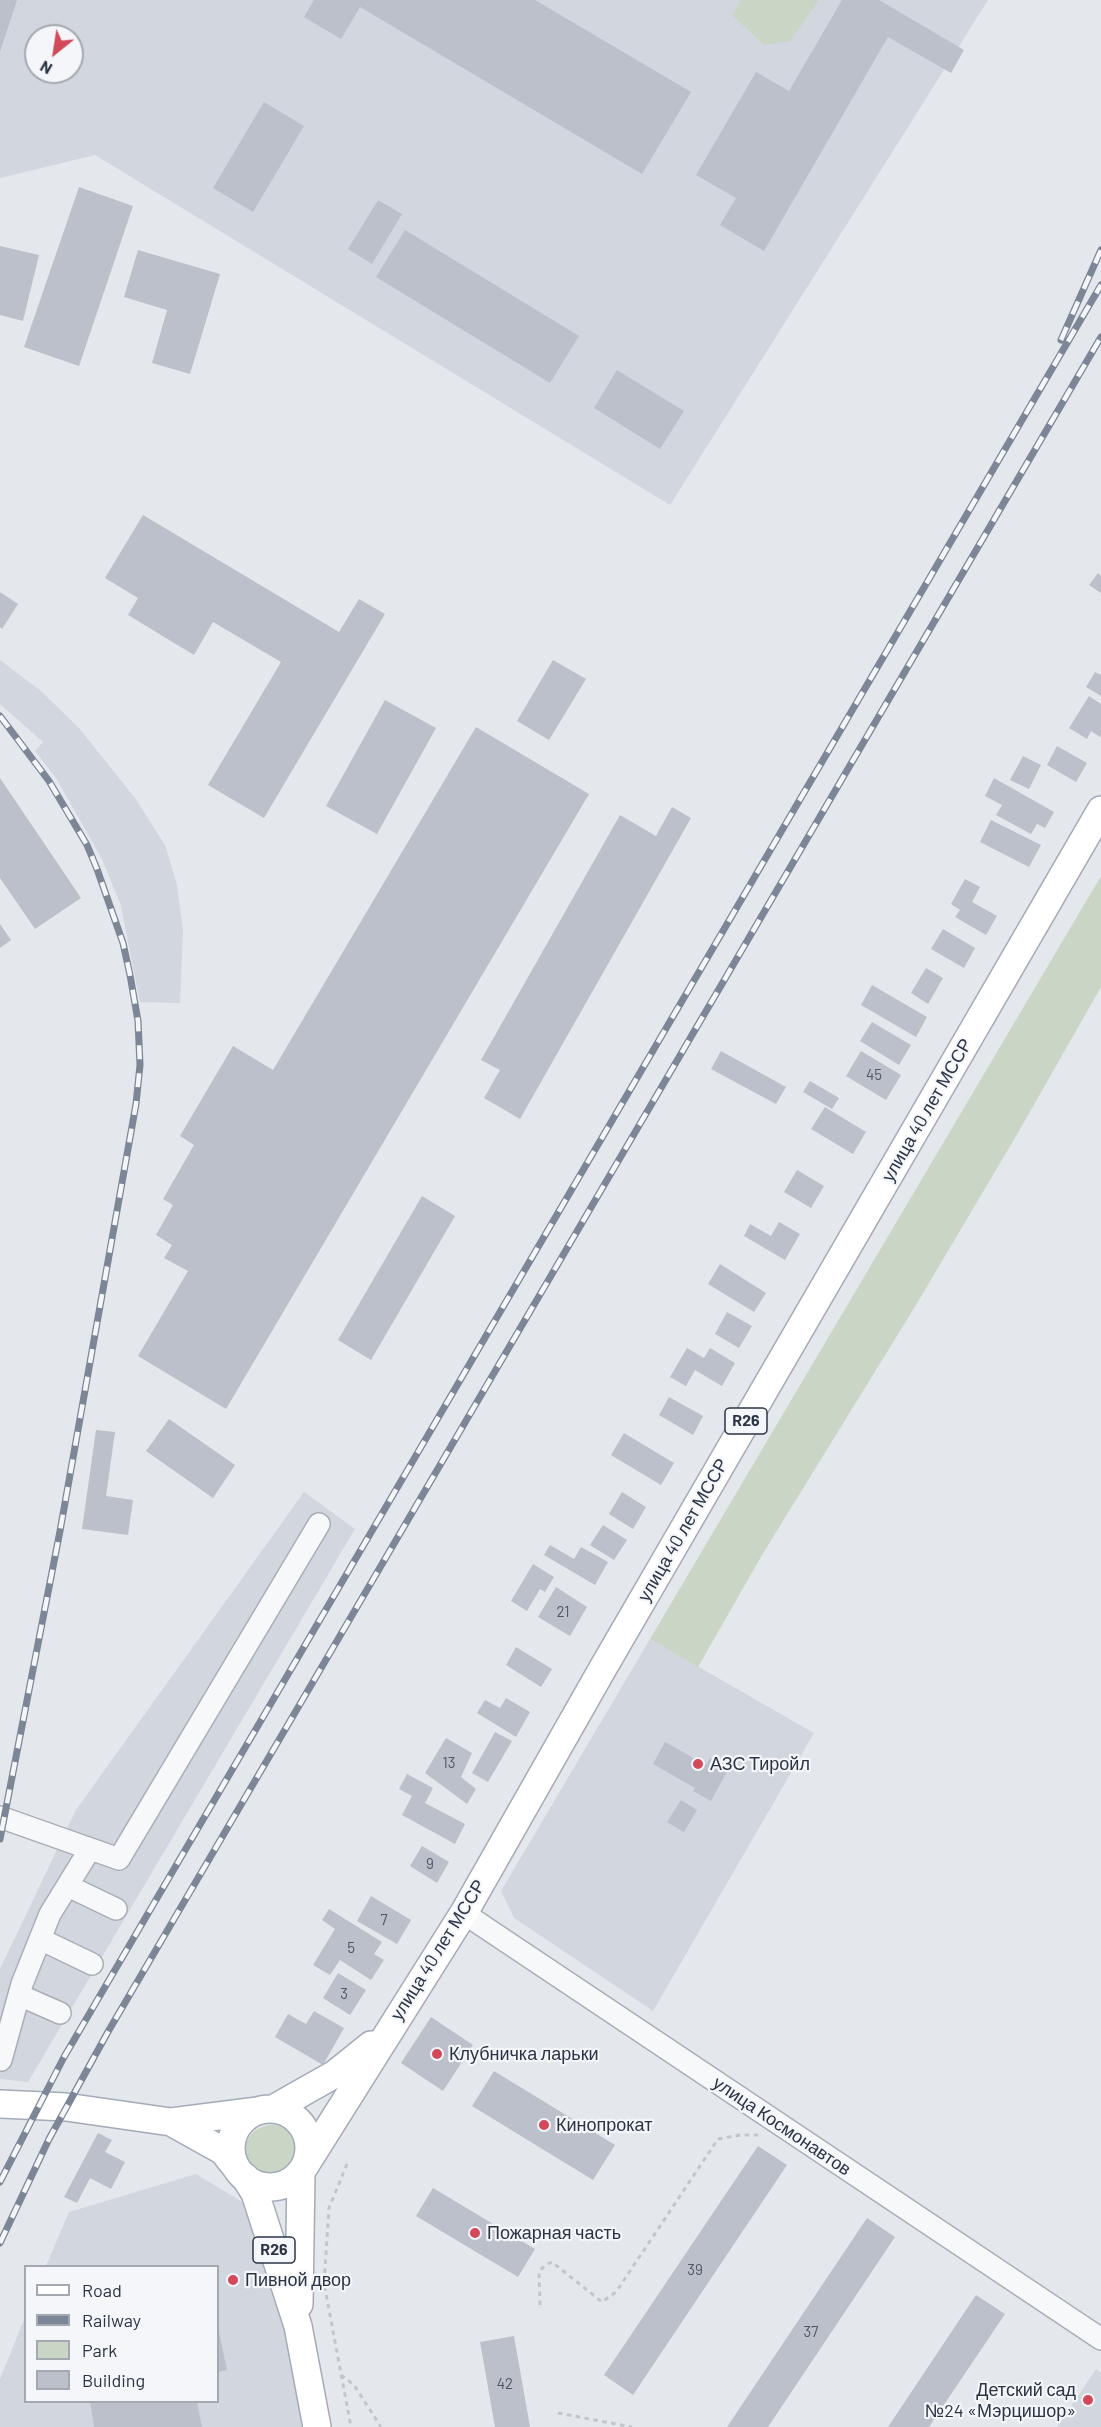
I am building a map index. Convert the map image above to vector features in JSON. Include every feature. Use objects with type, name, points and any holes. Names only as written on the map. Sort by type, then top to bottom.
[{"type":"main road","name":"улица 40 лет МССР","points":[[303,2168],[465,1911],[603,1668],[1101,810]]},
{"type":"main road","name":"улица 40 лет МССР","points":[[266,2110],[335,2074],[388,2031]]},
{"type":"main road","points":[[0,2103],[66,2107],[171,2122],[266,2110],[293,2116],[306,2133],[309,2154],[303,2168],[284,2184],[264,2186],[241,2173],[223,2151],[171,2122]]},
{"type":"main road","points":[[241,2173],[232,2156],[232,2142],[241,2123],[266,2110]]},
{"type":"main road","name":"R26","points":[[298,2326],[303,2168]]},
{"type":"main road","name":"R26","points":[[241,2173],[255,2193],[298,2326],[317,2427]]},
{"type":"street","points":[[0,1817],[119,1859],[319,1524]]},
{"type":"street","points":[[1,2060],[18,1995],[50,1914],[90,1849]]},
{"type":"street","points":[[68,1886],[116,1910]]},
{"type":"street","name":"улица Космонавтов","points":[[465,1911],[474,1920],[1101,2339]]},
{"type":"street","points":[[40,1939],[92,1964]]},
{"type":"street","points":[[18,1995],[60,2013]]},
{"type":"path","points":[[540,2305],[539,2272],[545,2265],[552,2262],[603,2302],[616,2292],[718,2139],[740,2135],[766,2136],[779,2124]]},
{"type":"path","points":[[347,2164],[328,2208],[324,2283],[351,2427]]},
{"type":"path","points":[[341,2375],[354,2385],[381,2427]]},
{"type":"path","points":[[558,2414],[632,2427]]},
{"type":"shaded area","points":[[0,0],[988,0],[670,505],[95,155],[0,178]]},
{"type":"shaded area","points":[[0,660],[41,691],[79,728],[135,798],[165,845],[177,885],[183,931],[180,1003],[140,1002],[121,906],[102,859],[56,778],[35,751],[43,742],[0,704]]},
{"type":"shaded area","points":[[304,1492],[355,1529],[28,2082],[0,2079],[0,1969],[76,1810]]},
{"type":"shaded area","points":[[650,1639],[814,1733],[653,2011],[514,1918],[501,1891]]},
{"type":"shaded area","points":[[196,2174],[242,2202],[273,2281],[293,2356],[307,2427],[0,2427],[0,2379],[24,2319],[24,2403],[219,2403],[219,2265],[46,2265],[69,2212]]},
{"type":"shaded area","name":"Детский сад №24 «Мэрцишор»","points":[[1096,2369],[1101,2373],[1101,2427],[1057,2427]]},
{"type":"green space","points":[[741,0],[819,0],[790,41],[764,45],[732,15]]},
{"type":"green space","points":[[1101,876],[1101,987],[916,1305],[762,1555],[698,1667],[650,1639]]},
{"type":"green space","points":[[266,2125],[278,2125],[288,2129],[296,2137],[300,2153],[296,2169],[288,2177],[278,2181],[266,2181],[256,2177],[248,2169],[244,2159],[244,2147],[248,2137],[256,2129]]},
{"type":"building","points":[[0,0],[17,0],[0,52]]},
{"type":"building","points":[[314,0],[535,0],[691,92],[642,174],[360,7],[341,39],[304,17]]},
{"type":"building","points":[[842,0],[879,0],[964,50],[951,73],[888,37],[764,251],[720,225],[736,198],[696,175],[756,72],[789,91]]},
{"type":"building","points":[[264,102],[304,126],[253,212],[213,188]]},
{"type":"building","points":[[79,187],[133,206],[79,366],[24,347]]},
{"type":"building","points":[[378,200],[402,214],[372,264],[348,249]]},
{"type":"building","points":[[405,230],[579,336],[550,383],[376,277]]},
{"type":"building","points":[[0,246],[39,255],[23,321],[0,315]]},
{"type":"building","points":[[138,250],[220,274],[190,374],[152,363],[167,310],[124,297]]},
{"type":"building","points":[[617,370],[684,411],[660,449],[594,408]]},
{"type":"building","points":[[143,515],[339,632],[359,599],[385,614],[264,818],[208,785],[281,662],[213,622],[194,655],[128,615],[138,598],[105,578]]},
{"type":"building","points":[[1098,573],[1101,576],[1101,593],[1089,585]]},
{"type":"building","points":[[0,592],[18,604],[2,629],[0,627]]},
{"type":"building","points":[[553,660],[586,679],[549,740],[517,721]]},
{"type":"building","points":[[1095,672],[1101,675],[1101,696],[1086,687]]},
{"type":"building","points":[[1089,696],[1101,704],[1101,735],[1100,737],[1091,731],[1087,739],[1069,728]]},
{"type":"building","points":[[385,700],[436,728],[377,834],[326,806]]},
{"type":"building","points":[[476,727],[589,794],[226,1409],[138,1356],[188,1271],[164,1258],[172,1245],[156,1235],[173,1205],[163,1199],[194,1145],[180,1136],[233,1046],[273,1070]]},
{"type":"building","points":[[1057,746],[1087,763],[1076,782],[1047,765]]},
{"type":"building","points":[[1023,756],[1041,765],[1029,789],[1010,780]]},
{"type":"building","points":[[0,778],[81,898],[35,929],[0,878]]},
{"type":"building","points":[[994,778],[1054,812],[1045,828],[1037,824],[1031,834],[996,815],[1002,805],[985,796]]},
{"type":"building","points":[[672,807],[691,818],[520,1119],[484,1098],[500,1070],[481,1060],[620,815],[656,836]]},
{"type":"building","points":[[991,820],[1041,845],[1029,867],[980,842]]},
{"type":"building","points":[[965,879],[980,887],[972,902],[997,916],[986,935],[955,917],[960,910],[951,904]]},
{"type":"building","points":[[0,924],[11,940],[0,948]]},
{"type":"building","points":[[943,929],[975,948],[964,968],[931,949]]},
{"type":"building","points":[[926,968],[943,978],[928,1004],[911,993]]},
{"type":"building","points":[[872,985],[927,1017],[916,1037],[861,1005]]},
{"type":"building","points":[[872,1022],[911,1045],[899,1065],[860,1041]]},
{"type":"building","points":[[721,1051],[786,1087],[776,1104],[711,1069]]},
{"type":"building","points":[[861,1051],[901,1075],[886,1100],[846,1076]]},
{"type":"building","points":[[810,1081],[839,1098],[832,1109],[803,1092]]},
{"type":"building","points":[[825,1107],[866,1132],[853,1154],[811,1129]]},
{"type":"building","points":[[797,1170],[824,1186],[811,1208],[784,1192]]},
{"type":"building","points":[[422,1196],[455,1216],[371,1360],[338,1340]]},
{"type":"building","points":[[779,1222],[800,1234],[785,1260],[744,1236],[750,1224],[771,1236]]},
{"type":"building","points":[[720,1264],[766,1293],[754,1312],[708,1284]]},
{"type":"building","points":[[727,1312],[752,1326],[739,1348],[715,1334]]},
{"type":"building","points":[[687,1348],[704,1358],[710,1348],[735,1363],[722,1386],[695,1370],[686,1386],[670,1377]]},
{"type":"building","points":[[669,1397],[703,1416],[693,1435],[659,1415]]},
{"type":"building","points":[[169,1419],[235,1465],[213,1498],[146,1451]]},
{"type":"building","points":[[96,1430],[115,1432],[106,1496],[133,1500],[128,1535],[82,1529]]},
{"type":"building","points":[[624,1433],[674,1463],[661,1485],[611,1455]]},
{"type":"building","points":[[622,1492],[646,1507],[633,1529],[609,1514]]},
{"type":"building","points":[[603,1525],[627,1540],[614,1560],[590,1545]]},
{"type":"building","points":[[550,1545],[574,1559],[581,1547],[608,1562],[595,1585],[544,1555]]},
{"type":"building","points":[[533,1564],[554,1577],[545,1592],[540,1589],[527,1611],[511,1601]]},
{"type":"building","points":[[556,1587],[587,1607],[570,1636],[538,1617]]},
{"type":"building","points":[[516,1647],[552,1669],[541,1687],[506,1665]]},
{"type":"building","points":[[506,1698],[530,1712],[516,1737],[477,1713],[485,1700],[500,1708]]},
{"type":"building","points":[[495,1732],[512,1741],[488,1782],[472,1773]]},
{"type":"building","points":[[446,1738],[472,1753],[461,1777],[476,1789],[467,1804],[425,1773]]},
{"type":"building","points":[[665,1742],[706,1765],[710,1758],[729,1768],[711,1801],[693,1791],[695,1788],[653,1764]]},
{"type":"building","points":[[407,1774],[433,1788],[425,1803],[465,1824],[455,1844],[402,1815],[412,1796],[399,1789]]},
{"type":"building","points":[[681,1800],[697,1810],[684,1832],[667,1822]]},
{"type":"building","points":[[422,1846],[449,1862],[437,1883],[410,1866]]},
{"type":"building","points":[[371,1896],[411,1920],[397,1944],[357,1921]]},
{"type":"building","points":[[329,1909],[382,1942],[374,1954],[384,1960],[371,1980],[340,1960],[330,1975],[313,1965],[335,1929],[322,1920]]},
{"type":"building","points":[[338,1973],[366,1990],[350,2015],[323,1998]]},
{"type":"building","points":[[314,2011],[344,2028],[323,2065],[275,2037],[288,2014],[306,2024]]},
{"type":"building","name":"Клубничка ларьки","points":[[431,2017],[473,2045],[443,2091],[401,2063]]},
{"type":"building","name":"Кинопрокат","points":[[494,2071],[615,2145],[593,2180],[472,2106]]},
{"type":"building","points":[[98,2133],[112,2140],[105,2152],[125,2162],[111,2189],[90,2178],[77,2203],[64,2197]]},
{"type":"building","points":[[758,2146],[787,2165],[633,2395],[604,2375]]},
{"type":"building","name":"Пожарная часть","points":[[433,2188],[535,2249],[518,2277],[416,2216]]},
{"type":"building","points":[[867,2218],[895,2237],[768,2427],[727,2427]]},
{"type":"building","points":[[976,2295],[1005,2314],[929,2427],[888,2427]]},
{"type":"building","points":[[219,2332],[227,2370],[219,2372]]},
{"type":"building","points":[[514,2336],[530,2427],[495,2427],[480,2342]]},
{"type":"building","points":[[90,2403],[197,2403],[202,2427],[94,2427]]},
{"type":"railway","points":[[1061,340],[1101,250]]},
{"type":"railway","points":[[0,2182],[64,2057],[1101,285]]},
{"type":"railway","points":[[0,2243],[49,2139],[109,2030],[1101,337]]},
{"type":"railway","points":[[0,716],[49,781],[87,845],[97,869],[123,943],[138,1021],[140,1065],[136,1104],[60,1531],[0,1839]]},
{"type":"place","name":"АЗС Тиройл","points":[[698,1764]]},
{"type":"place","name":"Клубничка ларьки","points":[[437,2054]]},
{"type":"place","name":"Кинопрокат","points":[[544,2125]]},
{"type":"place","name":"Пожарная часть","points":[[475,2233]]},
{"type":"place","name":"Пивной двор","points":[[233,2280]]},
{"type":"place","name":"Детский сад №24 «Мэрцишор»","points":[[1088,2400]]}]
